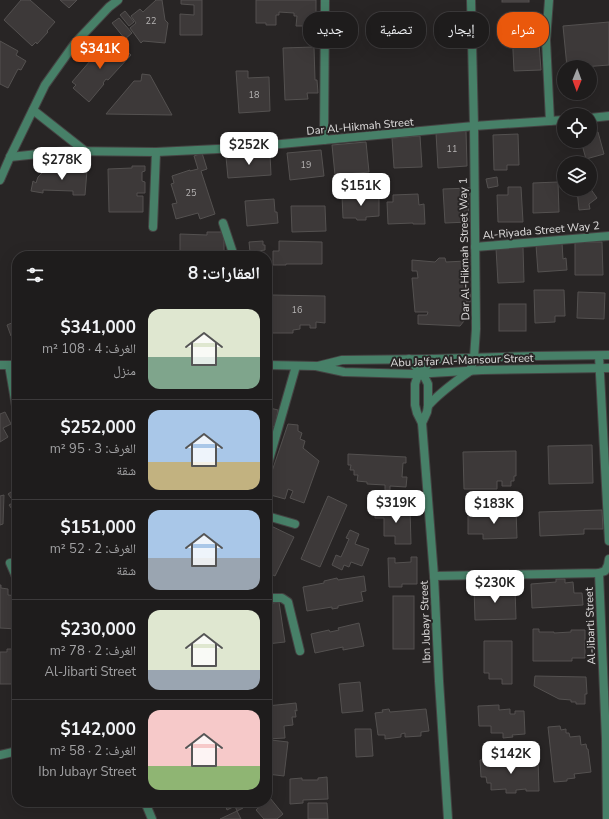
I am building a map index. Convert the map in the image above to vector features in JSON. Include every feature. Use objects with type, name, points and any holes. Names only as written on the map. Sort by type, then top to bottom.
[{"type":"street","points":[[0,180],[46,85],[74,43],[109,7],[118,0]]},
{"type":"street","points":[[324,140],[325,0]]},
{"type":"street","name":"Dar Al-Hikmah Street Way 1","points":[[470,371],[474,358],[476,329],[476,247],[471,0]]},
{"type":"street","points":[[549,0],[546,40],[550,121]]},
{"type":"street","points":[[33,110],[85,151]]},
{"type":"street","points":[[597,117],[609,116]]},
{"type":"street","name":"Dar Al-Hikmah Street","points":[[10,158],[66,151],[156,152],[239,148],[474,126],[557,120]]},
{"type":"street","points":[[153,227],[156,152]]},
{"type":"street","points":[[223,223],[232,251]]},
{"type":"street","name":"Al-Riyada Street Way 2","points":[[476,247],[609,236]]},
{"type":"street","name":"Abu Ja'far Al-Mansour Street","points":[[316,366],[342,360],[609,355]]},
{"type":"street","points":[[598,356],[609,541]]},
{"type":"street","name":"Ibn Jubayr Street","points":[[409,359],[428,384],[428,406],[422,423]]},
{"type":"street","name":"Ibn Jubayr Street","points":[[432,359],[417,378],[415,384],[415,405],[422,423],[434,576],[448,819]]},
{"type":"street","name":"Abu Ja'far Al-Mansour Street","points":[[272,363],[316,366],[344,372],[421,373],[536,368],[609,368]]},
{"type":"street","points":[[0,365],[12,366]]},
{"type":"street","points":[[272,450],[296,366]]},
{"type":"street","points":[[428,406],[435,398],[470,371]]},
{"type":"street","points":[[272,517],[295,524]]},
{"type":"street","points":[[599,573],[605,571],[609,559]]},
{"type":"street","points":[[10,563],[12,568]]},
{"type":"street","name":"Al-Jibarti Street","points":[[434,576],[599,573],[606,739],[607,819]]},
{"type":"street","points":[[272,598],[282,598],[288,602],[300,651]]},
{"type":"street","points":[[0,755],[12,751]]},
{"type":"street","points":[[147,807],[152,819]]},
{"type":"building","points":[[21,0],[30,0],[55,22],[37,44],[36,42],[32,46],[4,20]]},
{"type":"building","points":[[60,0],[77,0],[69,8]]},
{"type":"building","points":[[156,0],[162,0],[165,20],[168,23],[165,43],[143,41],[141,43],[130,28],[136,23],[131,16],[140,9],[143,12]]},
{"type":"building","points":[[181,0],[202,0],[202,35],[180,35],[180,14],[194,15],[194,5],[181,4]]},
{"type":"building","points":[[256,0],[316,0],[316,12],[303,12],[303,26],[296,26],[297,16],[294,16],[294,13],[279,12],[279,15],[276,15],[276,25],[256,23]]},
{"type":"building","points":[[502,0],[529,0],[529,2],[502,2]]},
{"type":"building","points":[[125,11],[134,22],[129,26],[120,15]]},
{"type":"building","points":[[119,18],[132,33],[125,39],[112,23]]},
{"type":"building","points":[[609,22],[609,65],[597,66],[597,60],[566,60],[563,26]]},
{"type":"building","points":[[109,39],[117,46],[119,44],[131,55],[108,80],[106,79],[103,83],[104,84],[89,102],[73,88],[76,85],[72,82]]},
{"type":"building","points":[[0,41],[18,51],[16,55],[26,61],[21,70],[18,69],[8,88],[0,84]]},
{"type":"building","points":[[283,48],[314,48],[315,80],[317,80],[318,93],[307,93],[308,99],[285,100]]},
{"type":"building","points":[[513,48],[539,48],[541,70],[514,71]]},
{"type":"building","points":[[236,71],[248,71],[248,78],[269,77],[270,111],[239,113]]},
{"type":"building","points":[[142,74],[150,75],[172,115],[106,114],[134,81],[141,81]]},
{"type":"building","points":[[466,131],[467,166],[438,168],[436,133]]},
{"type":"building","points":[[597,132],[604,154],[597,156],[585,156],[583,148],[597,148]]},
{"type":"building","points":[[518,134],[519,165],[507,165],[507,170],[494,170],[493,135]]},
{"type":"building","points":[[420,136],[422,167],[394,168],[392,138]]},
{"type":"building","points":[[366,142],[369,172],[335,175],[332,145]]},
{"type":"building","points":[[321,150],[324,176],[290,180],[287,153]]},
{"type":"building","points":[[202,153],[207,169],[201,171],[215,214],[200,219],[198,213],[176,219],[172,204],[177,203],[171,184],[174,183],[172,176],[198,169],[194,156]]},
{"type":"building","points":[[270,154],[271,175],[228,178],[226,157]]},
{"type":"building","points":[[132,166],[145,166],[145,171],[142,172],[142,181],[145,182],[145,193],[137,193],[137,196],[143,196],[143,212],[109,212],[108,169],[132,168]]},
{"type":"building","points":[[56,167],[87,170],[85,195],[73,195],[73,191],[43,190],[43,193],[31,191],[33,181],[36,183],[38,177],[47,168],[49,170]]},
{"type":"building","points":[[497,177],[498,186],[488,188],[486,179]]},
{"type":"building","points":[[557,182],[559,212],[533,213],[533,183]]},
{"type":"building","points":[[508,187],[521,187],[523,222],[498,222],[497,195],[508,195]]},
{"type":"building","points":[[471,188],[471,195],[468,195],[469,222],[445,223],[443,189]]},
{"type":"building","points":[[418,194],[419,205],[424,204],[425,224],[388,224],[387,202],[393,202],[393,195]]},
{"type":"building","points":[[379,195],[379,216],[366,217],[366,220],[343,218],[342,196]]},
{"type":"building","points":[[578,196],[596,196],[597,198],[589,204],[590,209],[579,210]]},
{"type":"building","points":[[274,199],[278,223],[247,226],[245,201]]},
{"type":"building","points":[[291,206],[325,206],[326,231],[292,232]]},
{"type":"building","points":[[207,232],[224,232],[224,251],[180,251],[180,234],[207,235]]},
{"type":"building","points":[[263,241],[265,250],[250,251],[249,242]]},
{"type":"building","points":[[279,241],[322,242],[322,264],[273,265],[273,251],[279,251]]},
{"type":"building","points":[[575,242],[602,242],[603,275],[575,275]]},
{"type":"building","points":[[562,243],[563,259],[566,258],[567,270],[538,272],[536,245]]},
{"type":"building","points":[[523,247],[524,282],[498,283],[496,248]]},
{"type":"building","points":[[439,258],[445,258],[446,262],[466,261],[466,288],[471,293],[470,302],[466,302],[466,305],[470,309],[464,313],[464,321],[460,326],[418,324],[418,315],[427,315],[428,312],[415,312],[412,278],[418,278],[417,271],[412,271],[412,260],[435,262]]},
{"type":"building","points":[[534,290],[564,290],[565,316],[555,316],[555,322],[535,323]]},
{"type":"building","points":[[578,292],[605,293],[604,319],[577,318]]},
{"type":"building","points":[[272,295],[325,296],[325,323],[316,322],[316,328],[310,328],[310,325],[300,325],[300,329],[293,330],[293,333],[272,333]]},
{"type":"building","points":[[499,304],[526,304],[526,331],[499,331]]},
{"type":"building","points":[[12,323],[12,336],[11,336],[7,325]]},
{"type":"building","points":[[272,408],[278,410],[275,427],[272,426]]},
{"type":"building","points":[[5,412],[11,424],[3,428],[8,437],[0,442],[0,414]]},
{"type":"building","points":[[288,424],[298,425],[298,431],[302,433],[300,439],[305,441],[303,448],[319,461],[304,503],[290,498],[293,491],[288,489],[285,499],[272,495],[272,471]]},
{"type":"building","points":[[592,445],[593,483],[549,484],[548,446]]},
{"type":"building","points":[[516,451],[516,476],[514,476],[514,481],[511,481],[511,486],[502,486],[502,481],[497,481],[497,489],[464,489],[463,452]]},
{"type":"building","points":[[348,454],[406,457],[406,463],[403,463],[402,477],[407,477],[406,487],[390,486],[390,490],[385,490],[385,485],[367,484],[367,482],[357,481],[358,475],[354,475],[354,470],[350,470],[351,465],[348,465]]},
{"type":"building","points":[[12,491],[12,499],[8,494]]},
{"type":"building","points":[[4,495],[3,524],[0,525],[0,496]]},
{"type":"building","points":[[328,496],[347,505],[320,567],[301,559]]},
{"type":"building","points":[[375,508],[410,508],[411,544],[395,544],[395,536],[384,536],[384,518],[375,518]]},
{"type":"building","points":[[487,510],[516,510],[517,538],[483,539],[483,534],[468,534],[468,516],[487,515]]},
{"type":"building","points":[[602,510],[603,529],[584,529],[584,534],[540,536],[539,512]]},
{"type":"building","points":[[272,526],[294,537],[275,576],[272,574]]},
{"type":"building","points":[[350,530],[359,534],[355,544],[369,549],[362,566],[351,562],[349,567],[344,565],[342,570],[332,565],[336,555],[341,557],[349,539],[346,538]]},
{"type":"building","points":[[411,557],[417,557],[417,584],[402,584],[402,587],[389,587],[388,558],[395,558],[395,563],[411,562]]},
{"type":"building","points":[[364,576],[366,591],[361,592],[363,601],[338,606],[338,608],[332,609],[332,607],[307,611],[303,587],[324,583],[324,581],[337,578],[338,580]]},
{"type":"building","points":[[556,579],[565,579],[565,583],[573,582],[574,593],[582,593],[583,605],[532,608],[531,584],[556,582]]},
{"type":"building","points":[[1,585],[1,588],[8,589],[8,595],[12,595],[12,629],[0,628]]},
{"type":"building","points":[[474,588],[491,588],[491,591],[499,590],[498,588],[515,588],[516,619],[475,620]]},
{"type":"building","points":[[393,596],[414,596],[414,649],[393,649]]},
{"type":"building","points":[[279,602],[285,642],[272,643],[272,603]]},
{"type":"building","points":[[359,623],[364,646],[343,650],[343,647],[315,653],[311,634],[329,630],[330,632],[339,630],[338,628]]},
{"type":"building","points":[[533,629],[539,629],[539,632],[554,633],[571,632],[571,630],[585,630],[585,658],[572,658],[572,661],[533,661]]},
{"type":"building","points":[[484,641],[512,641],[512,684],[502,684],[502,679],[489,679],[489,673],[484,673]]},
{"type":"building","points":[[7,649],[12,649],[12,684],[0,684],[0,652],[7,652]]},
{"type":"building","points":[[535,676],[586,677],[587,694],[585,694],[585,704],[576,704],[576,702],[571,702],[571,700],[559,699],[534,686]]},
{"type":"building","points":[[360,682],[363,711],[342,713],[339,684]]},
{"type":"building","points":[[296,703],[296,717],[292,717],[293,725],[284,726],[285,738],[272,739],[272,705]]},
{"type":"building","points":[[499,705],[499,710],[510,709],[510,714],[515,714],[515,711],[524,711],[525,734],[512,735],[513,737],[503,738],[503,733],[491,733],[491,726],[479,726],[478,706]]},
{"type":"building","points":[[389,709],[390,712],[426,709],[429,731],[421,732],[421,736],[405,737],[405,733],[401,734],[401,737],[385,739],[385,735],[378,735],[375,713],[383,712],[382,710]]},
{"type":"building","points":[[560,726],[561,730],[566,729],[566,733],[569,733],[570,737],[580,736],[581,745],[586,744],[591,772],[574,774],[575,778],[567,779],[567,781],[554,782],[548,727]]},
{"type":"building","points":[[355,729],[371,729],[373,756],[356,757]]},
{"type":"building","points":[[272,740],[288,742],[284,776],[272,775]]},
{"type":"building","points":[[502,759],[503,765],[516,764],[516,760],[538,759],[539,791],[526,791],[526,789],[516,790],[516,793],[506,793],[506,789],[491,790],[491,783],[487,783],[486,777],[481,777],[480,760]]},
{"type":"building","points":[[327,777],[328,799],[303,800],[303,803],[290,804],[290,779],[302,778],[302,780],[318,780],[318,778]]},
{"type":"building","points":[[272,800],[283,814],[277,819],[264,819],[256,810],[259,807],[272,807]]},
{"type":"building","points":[[308,803],[327,803],[328,819],[308,819]]},
{"type":"building","points":[[226,807],[233,807],[227,810]]},
{"type":"building","points":[[235,807],[242,807],[243,808],[237,811]]},
{"type":"building","points":[[237,811],[241,819],[220,819]]}]
